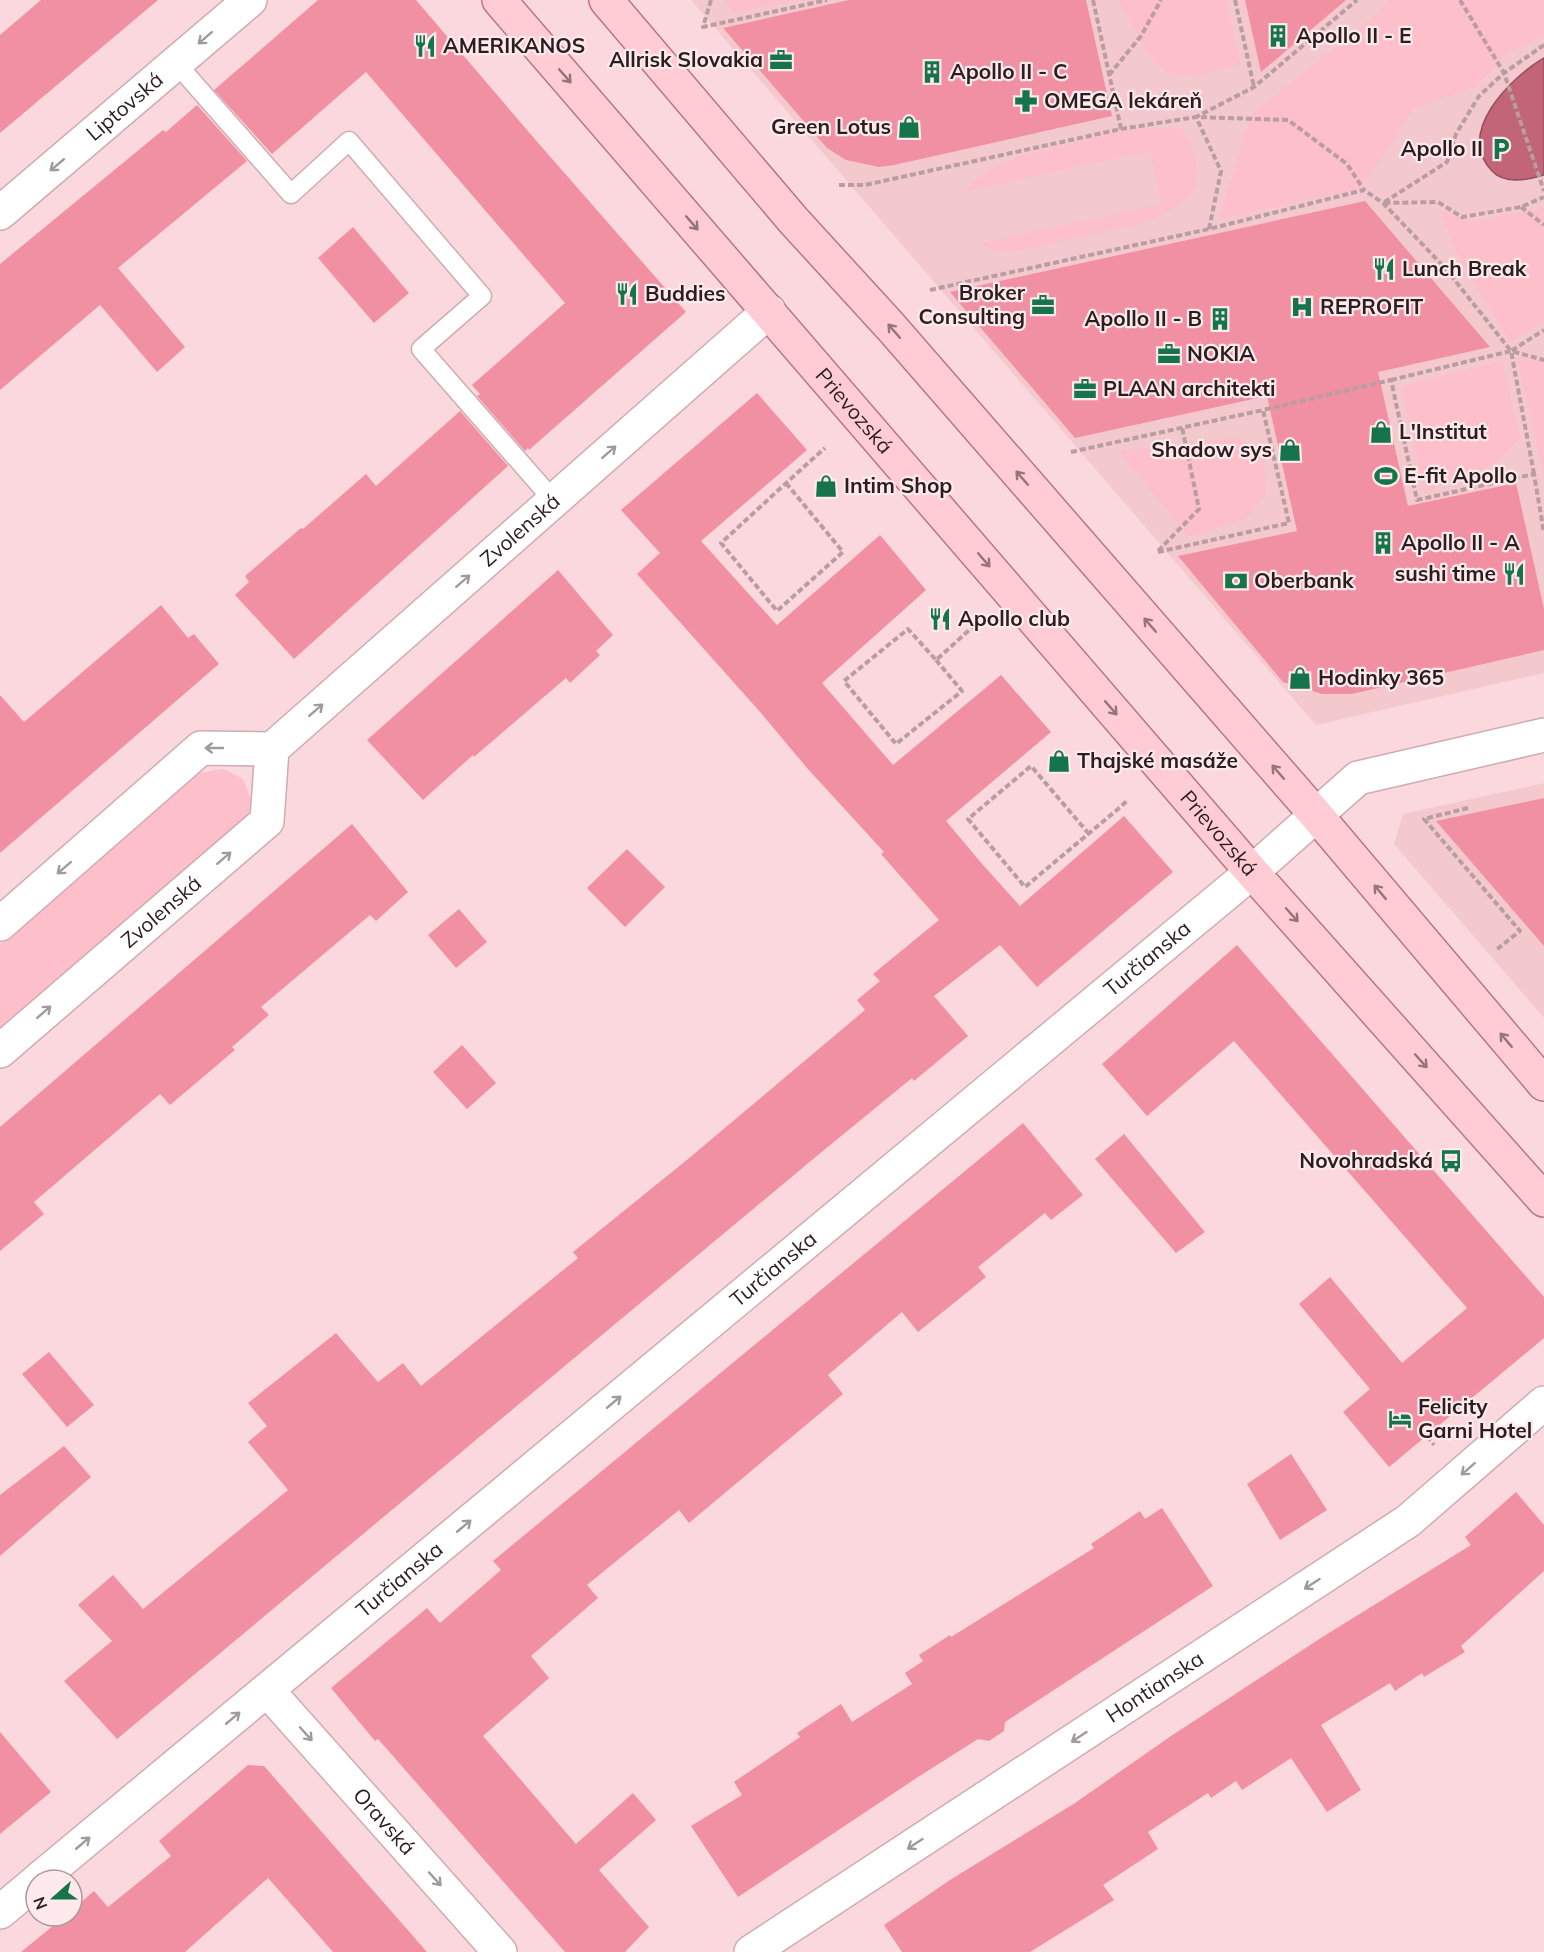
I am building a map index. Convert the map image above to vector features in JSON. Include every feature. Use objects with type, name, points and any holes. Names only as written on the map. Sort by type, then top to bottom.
[{"type":"main road","name":"Prievozská","points":[[499,0],[1252,872],[1544,1200]]},
{"type":"main road","points":[[606,0],[794,221],[899,336],[1317,816],[1544,1084]]},
{"type":"street","name":"Liptovská","points":[[0,213],[250,0]]},
{"type":"street","name":"Zvolenská","points":[[0,1051],[267,821],[272,749],[769,311]]},
{"type":"street","name":"Turčianska","points":[[53,1868],[1252,872],[1358,778],[1544,735]]},
{"type":"street","points":[[0,924],[201,748],[272,749]]},
{"type":"street","name":"Hontianska","points":[[751,1952],[1408,1521],[1544,1403]]},
{"type":"street","name":"Oravská","points":[[267,1690],[500,1952]]},
{"type":"street","name":"Turčianska","points":[[0,1912],[24,1892]]},
{"type":"lane","points":[[176,63],[291,194],[349,141],[482,296],[421,349],[554,501]]},
{"type":"path","points":[[711,0],[704,27],[827,0]]},
{"type":"path","points":[[1094,0],[1121,129]]},
{"type":"path","points":[[1109,75],[1141,36],[1161,0]]},
{"type":"path","points":[[1235,0],[1254,87]]},
{"type":"path","points":[[1196,117],[1254,87],[1357,0]]},
{"type":"path","points":[[1460,0],[1504,73],[1544,191]]},
{"type":"path","points":[[1383,203],[1447,162],[1456,134],[1479,96],[1504,73],[1544,45]]},
{"type":"path","points":[[1196,117],[1221,171],[1209,229]]},
{"type":"path","points":[[839,185],[865,185],[1121,129],[1196,117],[1288,120],[1347,164],[1364,190],[1383,203],[1445,268],[1511,351],[1544,533]]},
{"type":"path","points":[[930,290],[1209,229],[1364,190]]},
{"type":"path","points":[[1383,203],[1438,202],[1462,217],[1521,207],[1544,197]]},
{"type":"path","points":[[1521,207],[1544,225]]},
{"type":"path","points":[[1071,452],[1263,410],[1511,351],[1544,330]]},
{"type":"path","points":[[1511,351],[1544,360]]},
{"type":"path","points":[[1391,380],[1417,500],[1534,474]]},
{"type":"path","points":[[1182,427],[1199,509],[1158,552],[1289,523],[1263,410]]},
{"type":"path","points":[[786,483],[843,552],[777,611],[721,543],[786,483],[825,448]]},
{"type":"path","points":[[936,660],[976,624]]},
{"type":"path","points":[[908,629],[936,660],[962,691],[896,744],[844,681],[908,629]]},
{"type":"path","points":[[1089,834],[1031,766],[968,819],[1025,887],[1089,834],[1128,800]]},
{"type":"path","points":[[1468,808],[1424,819],[1520,931],[1496,950]]},
{"type":"shaded area","points":[[691,0],[1544,0],[1544,673],[1316,725]]},
{"type":"shaded area","points":[[723,0],[801,0],[734,13]]},
{"type":"shaded area","points":[[1119,0],[1226,0],[1240,64],[1196,76],[1169,73],[1154,61]]},
{"type":"shaded area","points":[[1390,0],[1544,0],[1544,35],[1508,52],[1475,87],[1413,109],[1359,189],[1219,219],[1251,115],[1369,21]]},
{"type":"shaded area","points":[[1544,58],[1544,175],[1524,180],[1503,178],[1492,171],[1482,156],[1480,140],[1483,124],[1491,108],[1503,93],[1530,67]]},
{"type":"shaded area","points":[[1132,129],[1181,129],[1191,147],[1196,163],[1197,177],[1193,190],[1185,201],[1173,210],[1139,224],[1021,250],[1001,251],[977,244],[1162,204],[1150,151],[966,191],[980,176],[1021,155]]},
{"type":"shaded area","points":[[1544,207],[1544,322],[1510,342],[1460,260],[1440,210],[1471,222]]},
{"type":"shaded area","points":[[1517,357],[1544,361],[1544,477]]},
{"type":"shaded area","points":[[1502,361],[1520,439],[1491,466],[1425,492],[1401,386]]},
{"type":"shaded area","points":[[1236,437],[1264,458],[1266,494],[1245,519],[1189,537],[1119,451]]},
{"type":"shaded area","points":[[223,769],[243,779],[252,802],[245,822],[0,1036],[0,944],[181,787],[200,773]]},
{"type":"shaded area","points":[[1544,783],[1544,1018],[1394,844],[1403,814]]},
{"type":"building","points":[[41,0],[158,0],[0,133],[0,35]]},
{"type":"building","points":[[318,0],[416,0],[686,312],[529,450],[528,448],[525,451],[477,396],[480,394],[472,385],[565,303],[366,72],[272,154],[214,90]]},
{"type":"building","name":"Apollo II - C","points":[[849,0],[1086,0],[1112,116],[894,165],[879,167],[846,160],[827,148],[723,28]]},
{"type":"building","name":"Apollo II - E","points":[[1245,0],[1346,0],[1261,72]]},
{"type":"building","points":[[197,105],[247,161],[118,268],[185,347],[157,372],[100,305],[0,390],[0,264],[163,130],[166,132]]},
{"type":"building","points":[[1365,201],[1490,347],[1378,372],[1408,506],[1516,483],[1544,609],[1544,650],[1352,694],[1322,694],[1283,682],[1178,556],[1297,531],[1267,396],[1075,438],[950,292]]},
{"type":"building","points":[[353,227],[409,293],[374,323],[318,258]]},
{"type":"building","points":[[757,393],[807,450],[701,541],[777,625],[880,535],[926,590],[822,683],[893,765],[1001,675],[1051,732],[946,821],[983,865],[1020,906],[1124,816],[1173,872],[1037,987],[1000,945],[934,996],[968,1036],[914,1081],[912,1078],[818,1155],[117,1739],[64,1681],[112,1641],[78,1605],[113,1575],[143,1609],[288,1490],[248,1442],[267,1426],[248,1403],[336,1333],[378,1382],[403,1363],[421,1386],[578,1258],[573,1252],[865,1010],[857,1000],[880,981],[873,974],[939,920],[881,854],[884,852],[637,574],[660,553],[621,510]]},
{"type":"building","points":[[460,411],[508,466],[294,659],[235,595],[249,582],[245,576],[366,474],[376,486]]},
{"type":"building","points":[[558,570],[613,635],[596,651],[600,655],[570,683],[566,678],[423,800],[367,740]]},
{"type":"building","points":[[161,605],[188,638],[194,634],[219,664],[0,853],[0,695],[24,722]]},
{"type":"building","points":[[1544,798],[1544,946],[1436,821]]},
{"type":"building","points":[[352,824],[408,892],[376,921],[370,915],[261,1007],[269,1015],[232,1047],[235,1050],[170,1105],[160,1094],[34,1202],[44,1214],[0,1251],[0,1127]]},
{"type":"building","points":[[627,849],[665,887],[625,927],[587,888]]},
{"type":"building","points":[[459,909],[487,942],[456,968],[428,935]]},
{"type":"building","points":[[1237,945],[1544,1297],[1544,1338],[1389,1467],[1343,1412],[1370,1389],[1299,1304],[1330,1277],[1402,1363],[1467,1308],[1234,1041],[1147,1116],[1102,1064]]},
{"type":"building","points":[[462,1045],[496,1083],[467,1109],[433,1072]]},
{"type":"building","points":[[1023,1123],[1083,1195],[1051,1220],[1045,1213],[978,1267],[986,1277],[918,1332],[902,1312],[828,1375],[843,1394],[689,1523],[679,1510],[587,1585],[598,1598],[531,1656],[549,1678],[483,1736],[576,1844],[633,1793],[656,1820],[599,1870],[649,1927],[625,1952],[565,1952],[378,1739],[375,1741],[331,1688],[427,1608],[440,1623],[501,1570],[493,1561]]},
{"type":"building","points":[[1124,1134],[1205,1232],[1176,1253],[1095,1159]]},
{"type":"building","points":[[49,1352],[94,1405],[67,1427],[22,1374]]},
{"type":"building","points":[[64,1446],[91,1477],[0,1556],[0,1495]]},
{"type":"building","points":[[1291,1454],[1327,1510],[1280,1540],[1247,1484]]},
{"type":"building","points":[[1516,1492],[1544,1525],[1544,1571],[1461,1646],[1465,1652],[1424,1677],[1422,1673],[1395,1691],[1390,1683],[1321,1725],[1361,1790],[1327,1812],[1291,1758],[1242,1790],[1236,1781],[1211,1798],[1208,1793],[1148,1832],[1158,1849],[1103,1885],[1114,1900],[1030,1952],[902,1952],[884,1925],[950,1880],[1075,1803],[1171,1736],[1324,1636],[1471,1545],[1465,1537]]},
{"type":"building","points":[[1162,1508],[1213,1586],[1005,1722],[1004,1731],[989,1741],[978,1739],[738,1897],[691,1826],[742,1795],[734,1782],[800,1737],[797,1733],[841,1704],[852,1722],[912,1684],[905,1673],[923,1661],[919,1655],[1094,1548],[1091,1544],[1140,1511],[1145,1519]]},
{"type":"building","points":[[0,1732],[51,1792],[0,1834]]},
{"type":"building","points":[[248,1765],[264,1766],[427,1952],[333,1952],[268,1878],[185,1952],[21,1952],[50,1928],[84,1928],[84,1900],[94,1891],[108,1907],[171,1856],[159,1841]]},
{"type":"place","name":"Apollo II - E","points":[[1278,36]]},
{"type":"place","name":"AMERIKANOS","points":[[425,46]]},
{"type":"place","name":"Allrisk Slovakia","points":[[781,60]]},
{"type":"place","name":"Apollo II - C","points":[[932,72]]},
{"type":"place","name":"OMEGA lekáreň","points":[[1026,101]]},
{"type":"place","name":"Green Lotus","points":[[909,127]]},
{"type":"place","name":"Apollo II","points":[[1501,149]]},
{"type":"place","name":"Lunch Break","points":[[1384,269]]},
{"type":"place","name":"Buddies","points":[[627,294]]},
{"type":"place","name":"Broker Consulting","points":[[1043,305]]},
{"type":"place","name":"REPROFIT","points":[[1302,307]]},
{"type":"place","name":"Apollo II - B","points":[[1220,319]]},
{"type":"place","name":"NOKIA","points":[[1169,354]]},
{"type":"place","name":"PLAAN architekti","points":[[1085,389]]},
{"type":"place","name":"L'Institut","points":[[1381,432]]},
{"type":"place","name":"Shadow sys","points":[[1290,450]]},
{"type":"place","name":"E-fit Apollo","points":[[1386,476]]},
{"type":"place","name":"Intim Shop","points":[[826,486]]},
{"type":"place","name":"Apollo II - A","points":[[1383,543]]},
{"type":"place","name":"sushi time","points":[[1514,574]]},
{"type":"place","name":"Oberbank","points":[[1236,581]]},
{"type":"place","name":"Apollo club","points":[[940,619]]},
{"type":"place","name":"Hodinky 365","points":[[1300,678]]},
{"type":"place","name":"Thajské masáže","points":[[1059,761]]},
{"type":"place","name":"Novohradská","points":[[1451,1161]]},
{"type":"place","name":"Felicity Garni Hotel","points":[[1400,1419]]}]
